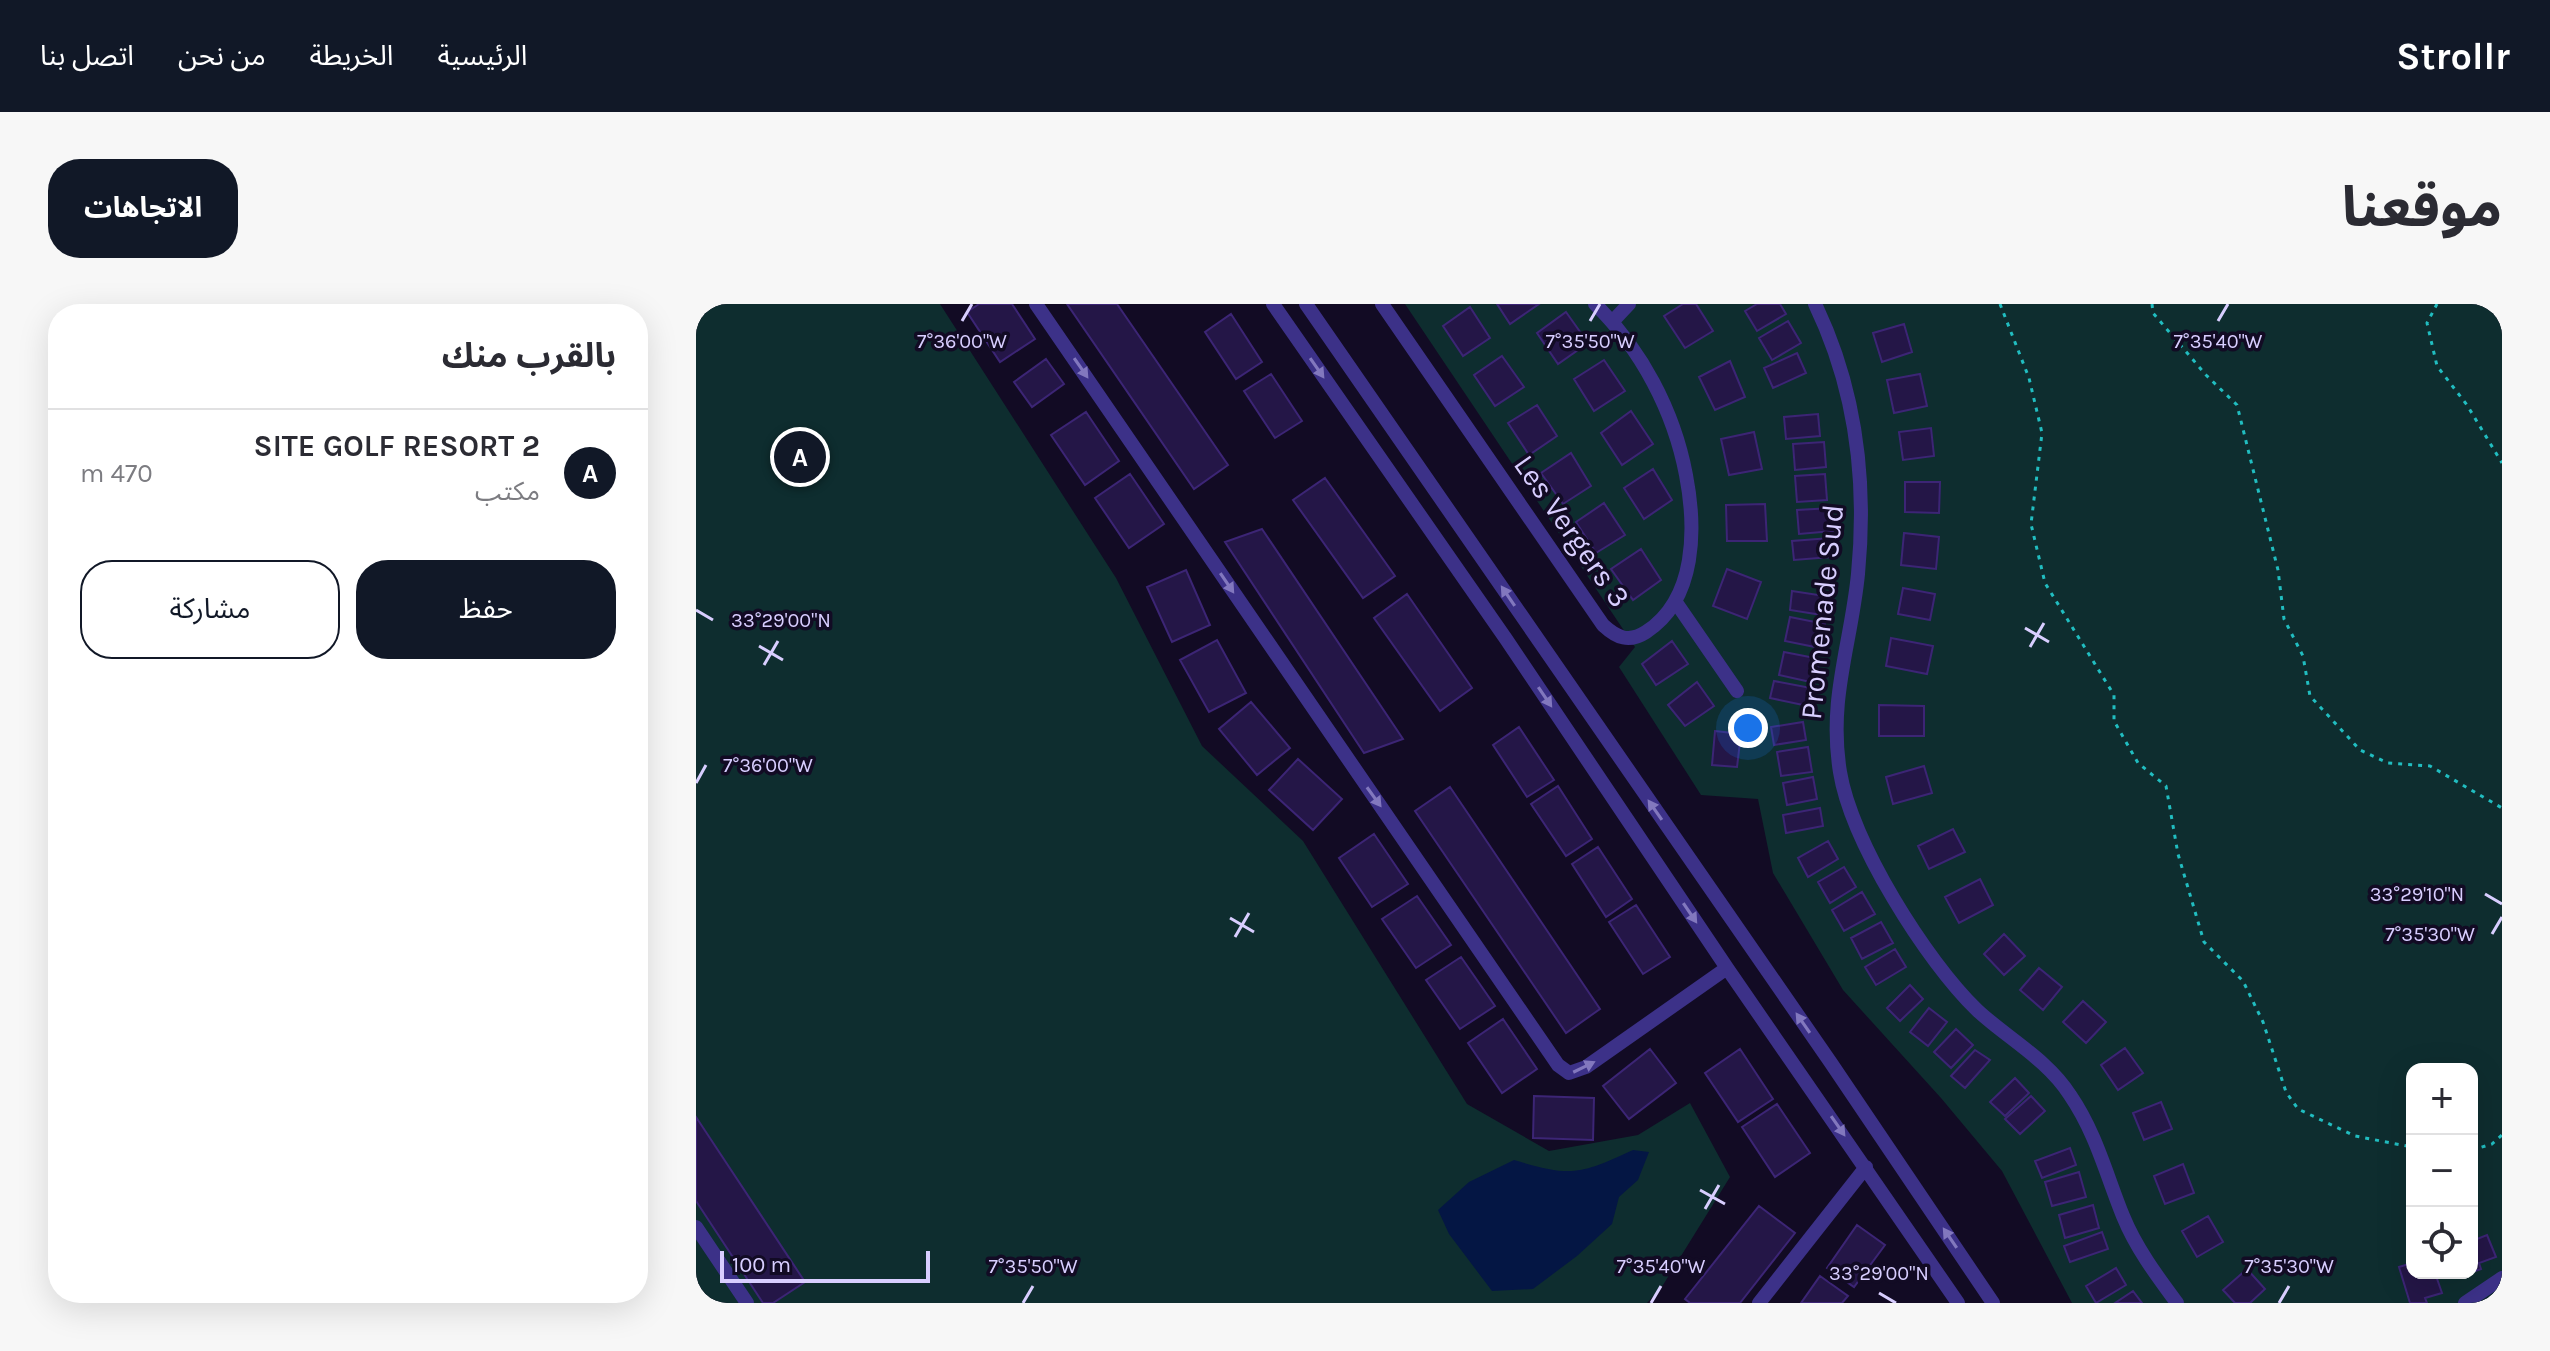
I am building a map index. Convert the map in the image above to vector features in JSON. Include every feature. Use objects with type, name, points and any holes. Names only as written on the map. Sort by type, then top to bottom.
[{"type":"street","points":[[1036,304],[1558,1065],[1569,1073],[1586,1067],[1727,968]]},
{"type":"street","points":[[1273,304],[1506,639],[1727,968],[1958,1303]]},
{"type":"street","points":[[1306,304],[1831,1063],[1993,1303]]},
{"type":"street","name":"Les Vergers 3","points":[[1382,304],[1603,625],[1622,638],[1635,637],[1660,621],[1675,601],[1686,575],[1691,546],[1686,473],[1670,419],[1638,357],[1613,321],[1595,304]]},
{"type":"street","points":[[1613,321],[1629,304]]},
{"type":"street","name":"Promenade Sud","points":[[1815,304],[1829,335],[1846,389],[1856,433],[1861,483],[1858,575],[1835,719],[1836,745],[1846,798],[1874,861],[1924,946],[1971,1004],[2050,1071],[2068,1091],[2101,1153],[2130,1230],[2154,1273],[2177,1303]]},
{"type":"street","points":[[1675,601],[1737,691]]},
{"type":"street","points":[[1759,1303],[1866,1167]]},
{"type":"street","points":[[696,1227],[747,1303]]},
{"type":"street","points":[[2465,1303],[2502,1278]]},
{"type":"path","points":[[2000,304],[2029,378],[2042,433],[2031,524],[2045,583],[2114,695],[2114,721],[2138,763],[2166,786],[2178,854],[2204,942],[2243,981],[2263,1022],[2286,1092],[2298,1109],[2355,1136],[2406,1146]]},
{"type":"path","points":[[2152,304],[2153,313],[2206,375],[2237,405],[2278,570],[2284,619],[2303,656],[2310,696],[2360,750],[2388,763],[2430,766],[2502,808]]},
{"type":"path","points":[[2437,304],[2427,323],[2437,366],[2467,405],[2502,463]]},
{"type":"path","points":[[2478,1148],[2492,1144],[2502,1135]]},
{"type":"green space","points":[[696,304],[940,304],[1116,578],[1202,746],[1303,841],[1467,1104],[1549,1151],[1638,1135],[1690,1103],[1730,1177],[1663,1285],[1647,1303],[696,1303]]},
{"type":"green space","points":[[1405,304],[2502,304],[2502,1303],[2072,1303],[2002,1171],[1843,990],[1773,873],[1758,799],[1701,795],[1619,667],[1635,647]]},
{"type":"water","points":[[1633,1150],[1649,1152],[1638,1180],[1619,1197],[1612,1224],[1577,1256],[1533,1289],[1492,1291],[1449,1234],[1438,1210],[1469,1182],[1514,1160],[1549,1169],[1575,1171]]},
{"type":"building","points":[[979,304],[1012,304],[1035,339],[1000,362],[967,312]]},
{"type":"building","points":[[1067,304],[1117,304],[1228,465],[1194,489]]},
{"type":"building","points":[[1497,304],[1539,304],[1510,324]]},
{"type":"building","points":[[1683,304],[1696,304],[1713,331],[1685,348],[1664,316]]},
{"type":"building","points":[[1757,304],[1780,304],[1786,314],[1757,331],[1745,311]]},
{"type":"building","points":[[1470,307],[1490,338],[1463,356],[1443,326]]},
{"type":"building","points":[[1566,312],[1588,343],[1558,364],[1537,333]]},
{"type":"building","points":[[1231,314],[1262,362],[1236,379],[1205,332]]},
{"type":"building","points":[[1788,321],[1801,343],[1772,360],[1759,338]]},
{"type":"building","points":[[1904,324],[1912,352],[1882,362],[1873,333]]},
{"type":"building","points":[[1797,353],[1806,373],[1773,388],[1764,368]]},
{"type":"building","points":[[1502,356],[1524,387],[1495,406],[1474,375]]},
{"type":"building","points":[[1046,359],[1064,384],[1032,407],[1014,382]]},
{"type":"building","points":[[1604,360],[1625,391],[1594,411],[1574,379]]},
{"type":"building","points":[[1730,361],[1745,397],[1715,410],[1699,377]]},
{"type":"building","points":[[1271,374],[1302,421],[1275,438],[1244,391]]},
{"type":"building","points":[[1920,374],[1927,406],[1894,413],[1887,380]]},
{"type":"building","points":[[1537,405],[1557,436],[1529,455],[1508,423]]},
{"type":"building","points":[[1631,411],[1653,444],[1622,465],[1601,433]]},
{"type":"building","points":[[1086,412],[1119,461],[1085,485],[1051,435]]},
{"type":"building","points":[[1818,414],[1820,436],[1786,439],[1784,417]]},
{"type":"building","points":[[1931,428],[1934,456],[1903,460],[1899,432]]},
{"type":"building","points":[[1754,432],[1762,469],[1729,475],[1721,439]]},
{"type":"building","points":[[1824,442],[1826,467],[1795,470],[1793,444]]},
{"type":"building","points":[[1571,453],[1591,486],[1563,504],[1541,473]]},
{"type":"building","points":[[1653,469],[1672,500],[1644,519],[1624,488]]},
{"type":"building","points":[[1130,474],[1164,524],[1129,548],[1095,498]]},
{"type":"building","points":[[1825,474],[1827,500],[1797,502],[1795,476]]},
{"type":"building","points":[[1325,478],[1395,576],[1363,598],[1293,500]]},
{"type":"building","points":[[1905,482],[1940,482],[1939,513],[1905,512]]},
{"type":"building","points":[[1604,503],[1625,535],[1596,553],[1576,522]]},
{"type":"building","points":[[1765,504],[1767,541],[1727,541],[1726,505]]},
{"type":"building","points":[[1832,508],[1833,531],[1799,534],[1797,510]]},
{"type":"building","points":[[1262,529],[1403,739],[1364,753],[1225,542]]},
{"type":"building","points":[[1904,533],[1939,537],[1936,569],[1901,565]]},
{"type":"building","points":[[1830,538],[1831,557],[1794,560],[1792,541]]},
{"type":"building","points":[[1641,549],[1661,580],[1633,600],[1611,569]]},
{"type":"building","points":[[1727,569],[1761,582],[1747,619],[1713,606]]},
{"type":"building","points":[[1186,570],[1210,625],[1172,642],[1147,587]]},
{"type":"building","points":[[1903,588],[1935,594],[1930,620],[1898,614]]},
{"type":"building","points":[[1792,591],[1825,596],[1822,615],[1790,610]]},
{"type":"building","points":[[1407,594],[1472,688],[1440,711],[1374,618]]},
{"type":"building","points":[[1790,617],[1825,624],[1820,648],[1785,641]]},
{"type":"building","points":[[1891,638],[1933,646],[1927,674],[1886,666]]},
{"type":"building","points":[[1217,640],[1246,693],[1209,712],[1180,660]]},
{"type":"building","points":[[1672,641],[1688,664],[1656,685],[1642,664]]},
{"type":"building","points":[[1784,652],[1820,659],[1815,683],[1779,675]]},
{"type":"building","points":[[1774,681],[1811,688],[1808,706],[1770,698]]},
{"type":"building","points":[[1697,682],[1714,706],[1685,726],[1668,705]]},
{"type":"building","points":[[1251,702],[1290,748],[1257,775],[1219,729]]},
{"type":"building","points":[[1879,705],[1924,706],[1924,736],[1879,736]]},
{"type":"building","points":[[1803,722],[1806,740],[1774,745],[1771,727]]},
{"type":"building","points":[[1519,727],[1554,780],[1527,797],[1493,745]]},
{"type":"building","points":[[1715,731],[1741,734],[1737,767],[1712,765]]},
{"type":"building","points":[[1808,747],[1812,772],[1781,776],[1777,752]]},
{"type":"building","points":[[1298,759],[1342,799],[1313,830],[1269,790]]},
{"type":"building","points":[[1924,766],[1932,793],[1893,804],[1886,777]]},
{"type":"building","points":[[1813,777],[1817,799],[1787,805],[1783,783]]},
{"type":"building","points":[[1558,786],[1592,839],[1566,856],[1531,804]]},
{"type":"building","points":[[1450,787],[1600,1009],[1566,1033],[1415,811]]},
{"type":"building","points":[[1820,808],[1823,826],[1786,833],[1783,815]]},
{"type":"building","points":[[1953,829],[1965,852],[1929,869],[1918,846]]},
{"type":"building","points":[[1374,834],[1408,884],[1372,907],[1339,858]]},
{"type":"building","points":[[1828,841],[1838,859],[1808,877],[1798,858]]},
{"type":"building","points":[[1598,847],[1632,899],[1606,917],[1572,864]]},
{"type":"building","points":[[1844,867],[1856,887],[1830,903],[1818,882]]},
{"type":"building","points":[[1980,879],[1993,905],[1959,923],[1945,897]]},
{"type":"building","points":[[1862,892],[1875,914],[1844,931],[1832,910]]},
{"type":"building","points":[[1417,896],[1451,945],[1416,968],[1382,919]]},
{"type":"building","points":[[1636,905],[1670,957],[1643,974],[1609,922]]},
{"type":"building","points":[[1881,922],[1893,943],[1862,959],[1851,938]]},
{"type":"building","points":[[2004,934],[2025,956],[2004,975],[1984,954]]},
{"type":"building","points":[[1895,949],[1906,967],[1876,985],[1865,967]]},
{"type":"building","points":[[1461,957],[1495,1006],[1460,1029],[1426,980]]},
{"type":"building","points":[[2039,968],[2062,987],[2043,1010],[2020,990]]},
{"type":"building","points":[[1910,985],[1923,999],[1900,1021],[1887,1008]]},
{"type":"building","points":[[2083,1001],[2106,1022],[2086,1043],[2063,1022]]},
{"type":"building","points":[[1929,1008],[1947,1022],[1928,1046],[1910,1032]]},
{"type":"building","points":[[1503,1019],[1537,1069],[1502,1093],[1468,1043]]},
{"type":"building","points":[[1956,1029],[1973,1045],[1951,1068],[1934,1052]]},
{"type":"building","points":[[2125,1048],[2143,1073],[2118,1090],[2101,1065]]},
{"type":"building","points":[[1650,1049],[1676,1083],[1629,1119],[1603,1086]]},
{"type":"building","points":[[1740,1049],[1773,1099],[1738,1122],[1705,1073]]},
{"type":"building","points":[[1975,1050],[1990,1060],[1965,1088],[1951,1076]]},
{"type":"building","points":[[2015,1078],[2029,1093],[2005,1116],[1990,1102]]},
{"type":"building","points":[[1534,1096],[1594,1098],[1593,1140],[1533,1138]]},
{"type":"building","points":[[2031,1096],[2045,1111],[2020,1134],[2005,1119]]},
{"type":"building","points":[[2161,1102],[2172,1129],[2144,1140],[2133,1113]]},
{"type":"building","points":[[1777,1104],[1810,1153],[1775,1177],[1742,1127]]},
{"type":"building","points":[[696,1117],[805,1282],[773,1303],[763,1303],[696,1201]]},
{"type":"building","points":[[2070,1148],[2076,1165],[2042,1178],[2035,1161]]},
{"type":"building","points":[[2183,1164],[2194,1193],[2165,1204],[2154,1176]]},
{"type":"building","points":[[2079,1172],[2086,1197],[2052,1206],[2045,1182]]},
{"type":"building","points":[[2093,1205],[2099,1228],[2065,1238],[2059,1215]]},
{"type":"building","points":[[1759,1206],[1795,1233],[1740,1303],[1690,1303],[1685,1299]]},
{"type":"building","points":[[2208,1216],[2223,1242],[2197,1257],[2182,1231]]},
{"type":"building","points":[[1857,1225],[1885,1245],[1854,1287],[1827,1268]]},
{"type":"building","points":[[2102,1232],[2108,1249],[2070,1262],[2064,1246]]},
{"type":"building","points":[[2487,1235],[2496,1257],[2479,1263],[2481,1269],[2478,1270],[2478,1239]]},
{"type":"building","points":[[2406,1265],[2406,1279],[2437,1279],[2442,1293],[2425,1298],[2427,1303],[2410,1303],[2399,1267]]},
{"type":"building","points":[[2116,1268],[2126,1285],[2096,1303],[2086,1286]]},
{"type":"building","points":[[2247,1269],[2265,1289],[2250,1303],[2235,1303],[2223,1290]]},
{"type":"building","points":[[1820,1276],[1848,1296],[1842,1303],[1801,1303]]},
{"type":"building","points":[[2133,1291],[2142,1303],[2115,1303]]},
{"type":"place","name":"SITE GOLF RESORT 2","points":[[800,457]]}]
